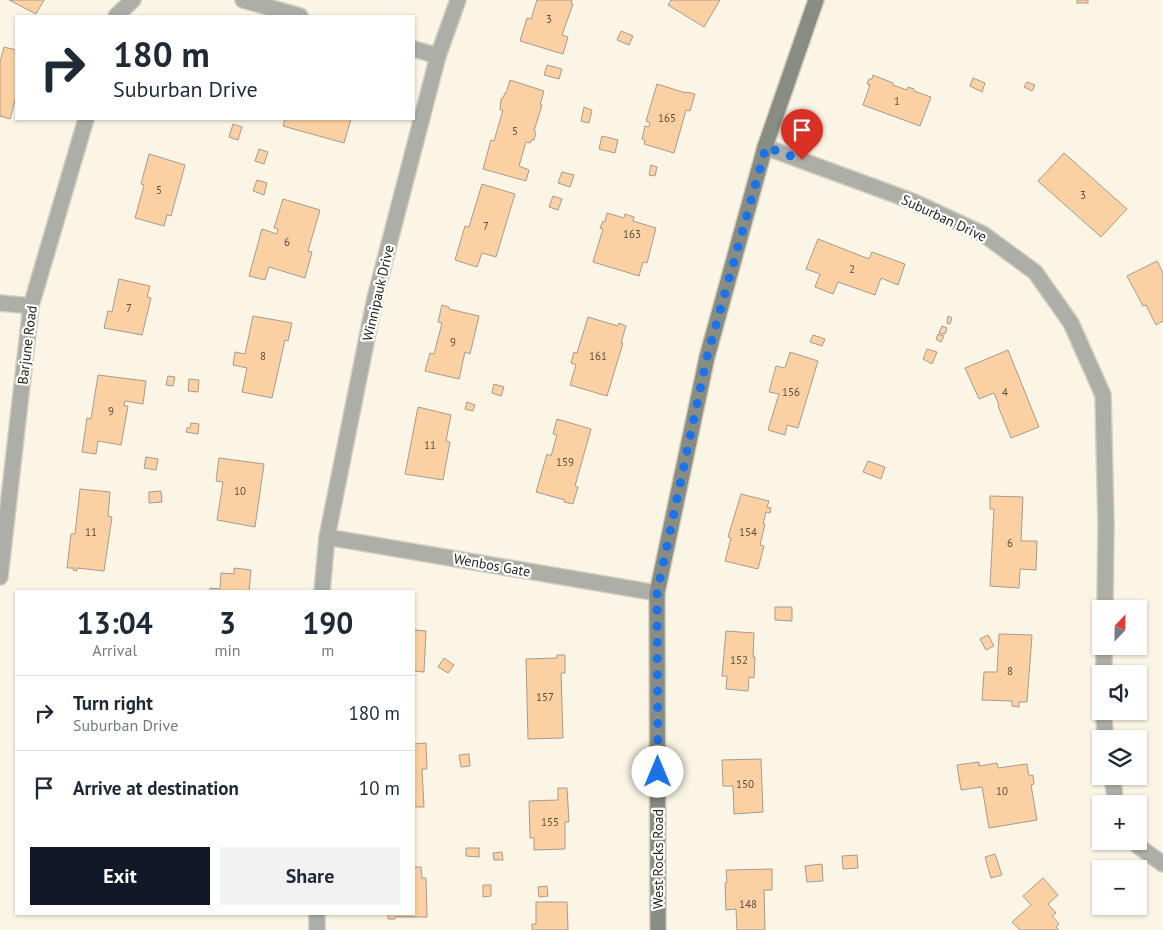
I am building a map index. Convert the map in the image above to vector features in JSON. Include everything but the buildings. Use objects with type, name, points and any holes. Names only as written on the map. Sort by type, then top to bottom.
[{"type":"main road","name":"West Rocks Road","points":[[658,930],[657,593],[707,357],[766,147],[816,0]]},
{"type":"street","points":[[117,15],[134,0]]},
{"type":"street","points":[[243,0],[296,15]]},
{"type":"street","name":"Winnipauk Drive","points":[[322,590],[327,537],[375,298],[438,56],[458,0]]},
{"type":"street","points":[[415,49],[438,56]]},
{"type":"street","name":"Barjune Road","points":[[0,577],[30,306],[86,120]]},
{"type":"street","name":"Suburban Drive","points":[[766,147],[912,202],[983,234],[1035,272],[1070,323],[1103,395],[1106,524],[1105,600]]},
{"type":"street","points":[[0,304],[30,306]]},
{"type":"street","name":"Wenbos Gate","points":[[327,537],[657,593]]},
{"type":"street","points":[[1144,850],[1163,864]]},
{"type":"street","points":[[317,915],[318,930]]},
{"type":"route","points":[[658,772],[657,593],[707,357],[766,147],[802,160]]}]
